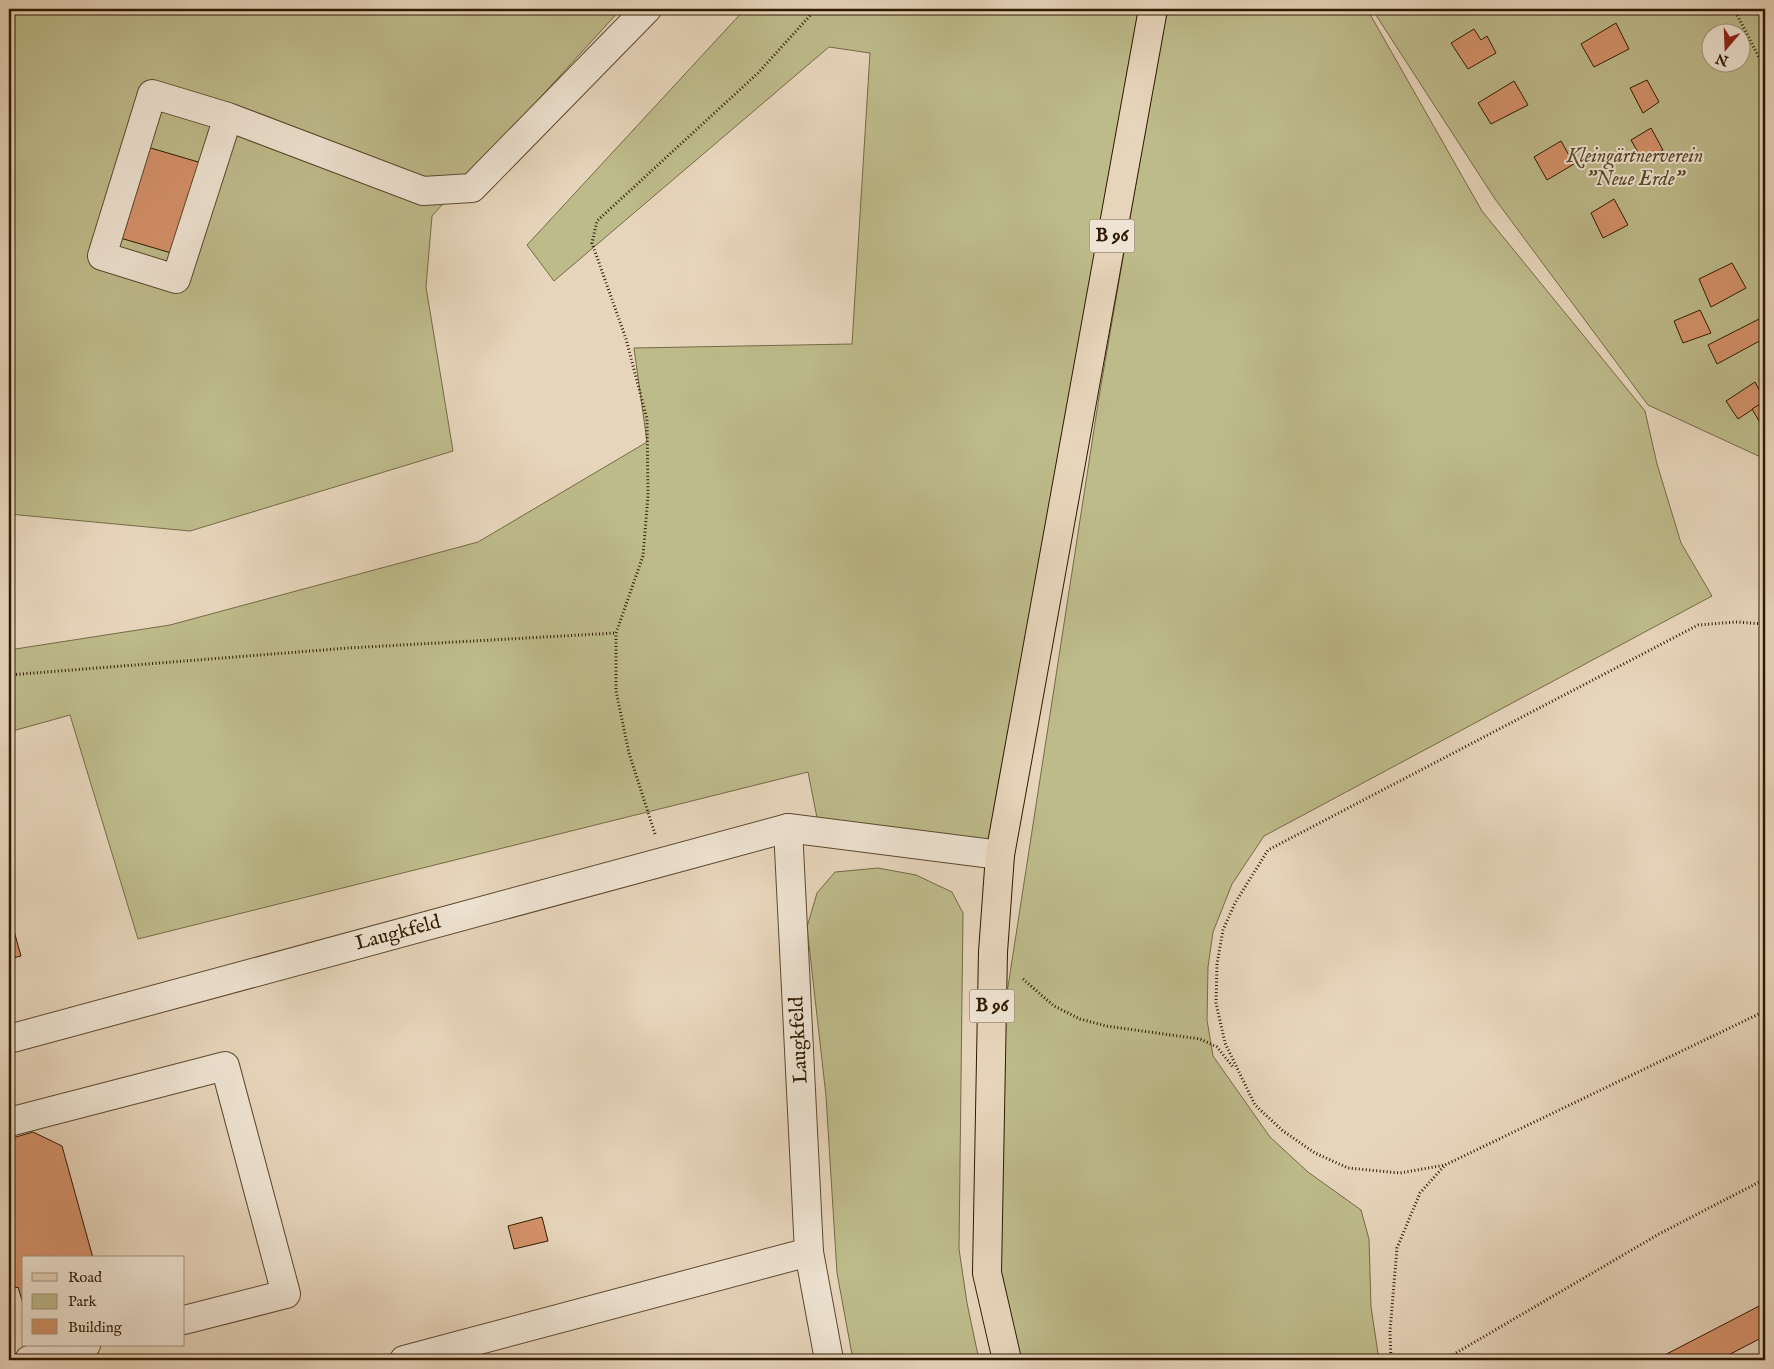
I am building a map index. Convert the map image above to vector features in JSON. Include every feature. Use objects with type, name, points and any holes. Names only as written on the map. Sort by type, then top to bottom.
[{"type":"main road","name":"B 96","points":[[1007,1360],[988,1272],[993,952],[1000,855],[1154,9]]},
{"type":"street","points":[[228,117],[176,279],[102,256],[152,94],[228,117],[423,191],[472,188],[646,9]]},
{"type":"street","name":"Laugkfeld","points":[[9,1039],[788,828],[1000,855]]},
{"type":"street","name":"Laugkfeld","points":[[788,828],[809,1252],[829,1360]]},
{"type":"street","points":[[9,1122],[225,1066],[286,1294],[185,1320]]},
{"type":"street","points":[[404,1360],[809,1252]]},
{"type":"street","points":[[29,1360],[74,1352]]},
{"type":"path","points":[[663,861],[629,753],[616,691],[616,633],[643,556],[648,496],[647,419],[626,339],[592,244],[597,221],[758,73],[816,9]]},
{"type":"path","points":[[1734,9],[1765,70]]},
{"type":"path","points":[[1765,624],[1736,622],[1698,625],[1268,850],[1235,903],[1223,930],[1218,964],[1216,1003],[1225,1043],[1254,1105],[1283,1130],[1315,1153],[1348,1168],[1400,1173],[1445,1165],[1765,1011]]},
{"type":"path","points":[[9,675],[348,648],[616,633]]},
{"type":"path","points":[[993,952],[1054,1006],[1080,1019],[1106,1026],[1200,1039],[1217,1046],[1236,1070]]},
{"type":"path","points":[[1391,1360],[1390,1330],[1397,1248],[1420,1193],[1445,1165]]},
{"type":"path","points":[[1444,1360],[1660,1234],[1765,1179]]},
{"type":"green space","points":[[9,9],[621,9],[432,216],[426,287],[453,451],[190,531],[9,514]]},
{"type":"green space","points":[[745,9],[1139,9],[1038,592],[999,779],[988,845],[819,828],[808,772],[138,939],[70,715],[9,732],[9,650],[170,625],[478,542],[647,442],[634,348],[852,344],[870,53],[829,47],[554,281],[527,245]]},
{"type":"green space","points":[[1166,9],[1367,9],[1482,211],[1645,411],[1657,464],[1681,543],[1712,596],[1264,836],[1232,884],[1213,932],[1208,967],[1207,1020],[1213,1056],[1270,1137],[1308,1172],[1361,1210],[1369,1239],[1371,1307],[1379,1360],[1021,1360],[998,1267],[999,1045],[1099,397]]},
{"type":"green space","name":"Kleingärtnerverein \"Neue Erde\"","points":[[1372,9],[1765,9],[1765,459],[1648,405],[1495,199]]},
{"type":"green space","points":[[878,868],[916,875],[952,892],[963,913],[959,1249],[967,1303],[979,1360],[853,1360],[837,1273],[826,1096],[807,927],[817,893],[835,872]]},
{"type":"building","points":[[1616,23],[1629,49],[1594,67],[1581,44]]},
{"type":"building","points":[[1474,29],[1481,40],[1487,36],[1496,53],[1468,69],[1451,43]]},
{"type":"building","points":[[1647,80],[1659,102],[1643,113],[1630,88]]},
{"type":"building","points":[[1514,81],[1528,105],[1491,124],[1478,103]]},
{"type":"building","points":[[1651,128],[1663,150],[1643,161],[1631,140]]},
{"type":"building","points":[[1561,141],[1574,164],[1547,180],[1534,157]]},
{"type":"building","points":[[144,146],[205,164],[178,255],[117,237]]},
{"type":"building","points":[[1614,199],[1628,225],[1603,238],[1591,213]]},
{"type":"building","points":[[1732,263],[1746,288],[1711,307],[1699,279]]},
{"type":"building","points":[[1700,310],[1711,333],[1683,343],[1674,321]]},
{"type":"building","points":[[1759,319],[1765,330],[1765,338],[1717,364],[1708,345]]},
{"type":"building","points":[[1755,382],[1765,401],[1738,419],[1726,401]]},
{"type":"building","points":[[1765,401],[1765,431],[1752,409]]},
{"type":"building","points":[[9,913],[21,956],[9,959]]},
{"type":"building","points":[[33,1132],[62,1146],[92,1256],[22,1256],[22,1300],[18,1287],[9,1290],[9,1139]]},
{"type":"building","points":[[542,1217],[548,1241],[514,1249],[508,1226]]},
{"type":"building","points":[[1765,1303],[1765,1336],[1719,1360],[1655,1360]]}]
